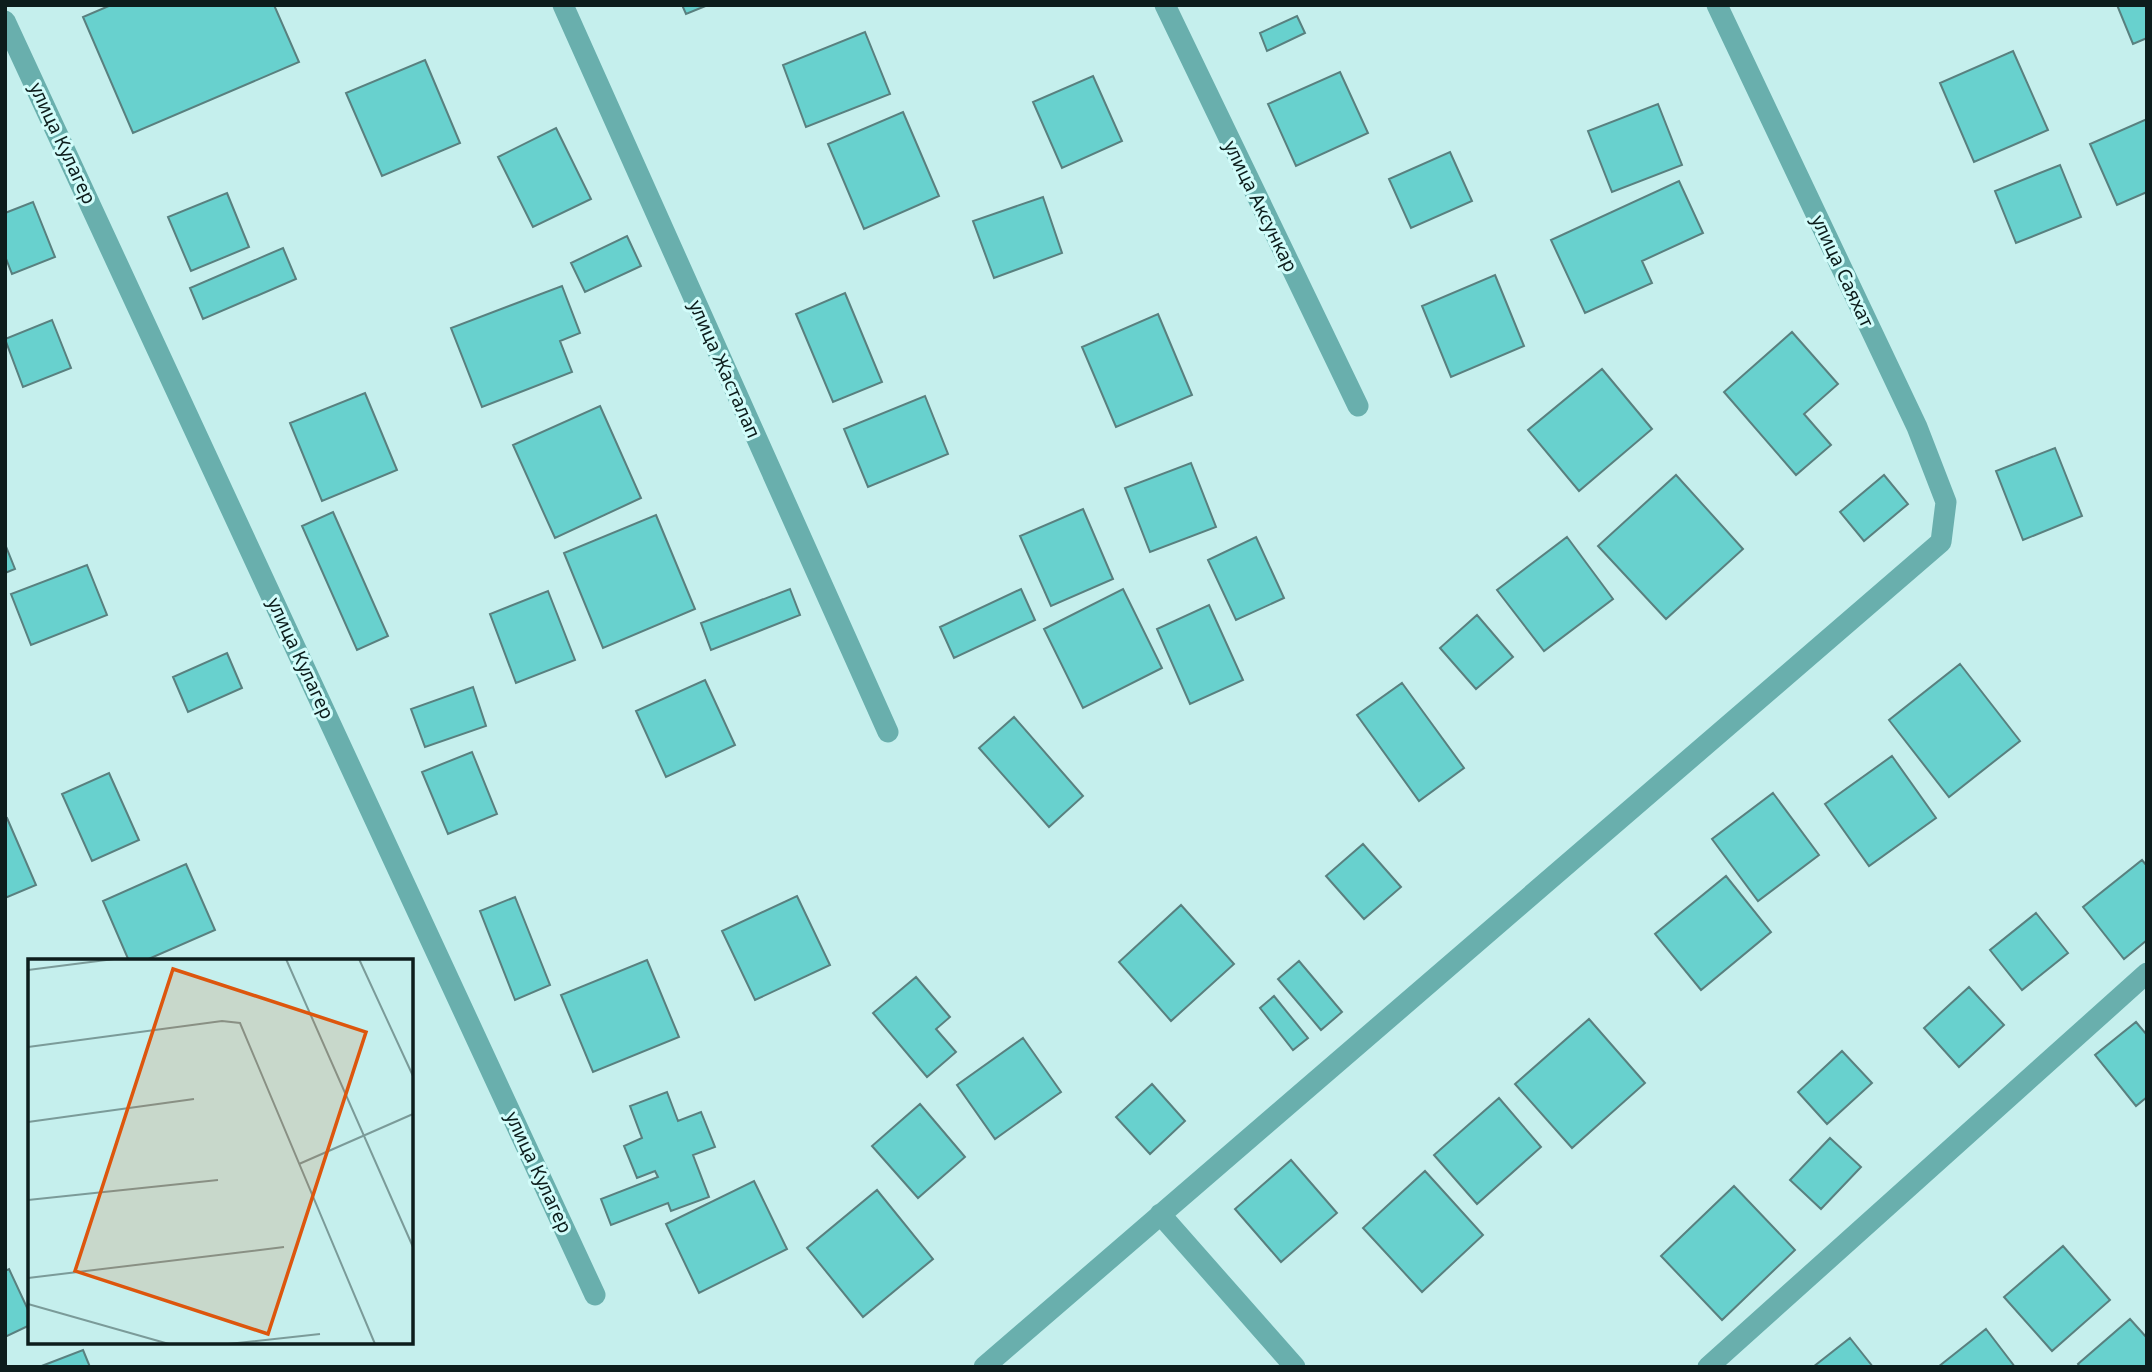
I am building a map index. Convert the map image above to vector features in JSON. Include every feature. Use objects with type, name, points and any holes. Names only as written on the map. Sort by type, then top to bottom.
[{"type":"street","name":"улица Жасталап","points":[[563,5],[888,732]]},
{"type":"street","name":"улица Аксункар","points":[[1165,5],[1358,406]]},
{"type":"street","name":"улица Саяхат","points":[[1160,1214],[1941,542],[1946,502],[1917,427],[1717,5]]},
{"type":"street","name":"улица Кулагер","points":[[5,21],[595,1295]]},
{"type":"street","points":[[1708,1367],[2147,973]]},
{"type":"street","points":[[984,1367],[1160,1214],[1295,1367]]},
{"type":"building","points":[[111,5],[274,5],[299,62],[133,133],[83,17]]},
{"type":"building","points":[[682,5],[708,5],[686,14]]},
{"type":"building","points":[[2117,5],[2147,5],[2147,38],[2133,44]]},
{"type":"building","points":[[1297,16],[1305,33],[1267,51],[1260,33]]},
{"type":"building","points":[[865,32],[890,94],[806,127],[783,65]]},
{"type":"building","points":[[2013,51],[2048,130],[1974,162],[1940,83]]},
{"type":"building","points":[[425,60],[460,143],[382,176],[346,93]]},
{"type":"building","points":[[1340,72],[1368,133],[1296,166],[1268,104]]},
{"type":"building","points":[[1093,76],[1122,141],[1062,168],[1033,102]]},
{"type":"building","points":[[1658,104],[1682,165],[1612,192],[1588,131]]},
{"type":"building","points":[[903,112],[939,196],[864,229],[828,144]]},
{"type":"building","points":[[2147,119],[2147,192],[2117,205],[2090,144]]},
{"type":"building","points":[[556,128],[591,199],[533,227],[498,157]]},
{"type":"building","points":[[1450,152],[1472,201],[1411,228],[1389,179]]},
{"type":"building","points":[[2060,165],[2081,217],[2016,243],[1995,191]]},
{"type":"building","points":[[1679,181],[1703,233],[1642,261],[1652,283],[1585,313],[1551,240]]},
{"type":"building","points":[[227,193],[249,247],[191,271],[168,217]]},
{"type":"building","points":[[1043,197],[1062,253],[994,278],[973,221]]},
{"type":"building","points":[[33,202],[55,257],[12,274],[5,256],[5,213]]},
{"type":"building","points":[[627,236],[641,266],[585,292],[571,263]]},
{"type":"building","points":[[283,248],[296,279],[203,319],[190,288]]},
{"type":"building","points":[[1495,275],[1524,346],[1451,377],[1422,306]]},
{"type":"building","points":[[562,286],[580,333],[560,341],[572,372],[482,407],[451,328]]},
{"type":"building","points":[[845,293],[882,382],[833,402],[796,314]]},
{"type":"building","points":[[1158,314],[1192,395],[1116,427],[1082,347]]},
{"type":"building","points":[[52,320],[71,368],[23,387],[5,339]]},
{"type":"building","points":[[1792,332],[1838,384],[1804,414],[1831,445],[1796,475],[1724,392]]},
{"type":"building","points":[[1602,369],[1652,429],[1579,491],[1528,430]]},
{"type":"building","points":[[365,393],[397,470],[322,501],[290,423]]},
{"type":"building","points":[[925,396],[948,454],[868,487],[844,429]]},
{"type":"building","points":[[600,406],[641,498],[555,538],[513,445]]},
{"type":"building","points":[[2055,448],[2082,516],[2023,540],[1996,471]]},
{"type":"building","points":[[1191,463],[1216,527],[1150,552],[1125,488]]},
{"type":"building","points":[[1676,475],[1743,549],[1666,619],[1598,546]]},
{"type":"building","points":[[1884,475],[1908,504],[1864,541],[1840,512]]},
{"type":"building","points":[[1083,509],[1113,579],[1051,606],[1020,536]]},
{"type":"building","points":[[333,512],[388,636],[357,650],[302,526]]},
{"type":"building","points":[[656,515],[695,609],[603,648],[564,553]]},
{"type":"building","points":[[1256,537],[1284,598],[1236,620],[1208,560]]},
{"type":"building","points":[[1567,537],[1613,599],[1544,651],[1497,590]]},
{"type":"building","points":[[5,544],[15,569],[5,573]]},
{"type":"building","points":[[87,565],[107,615],[31,645],[11,594]]},
{"type":"building","points":[[790,589],[800,615],[711,650],[701,623]]},
{"type":"building","points":[[1021,589],[1035,620],[954,658],[940,627]]},
{"type":"building","points":[[1123,589],[1162,668],[1083,708],[1044,629]]},
{"type":"building","points":[[548,591],[575,660],[516,683],[490,614]]},
{"type":"building","points":[[1209,605],[1243,680],[1190,704],[1157,629]]},
{"type":"building","points":[[1477,615],[1513,657],[1476,689],[1440,648]]},
{"type":"building","points":[[227,653],[242,688],[188,712],[173,677]]},
{"type":"building","points":[[1960,664],[2020,741],[1949,797],[1889,720]]},
{"type":"building","points":[[705,680],[735,745],[666,777],[636,711]]},
{"type":"building","points":[[1402,683],[1464,768],[1419,801],[1357,715]]},
{"type":"building","points":[[473,687],[486,726],[425,747],[411,709]]},
{"type":"building","points":[[1014,717],[1083,796],[1049,827],[979,748]]},
{"type":"building","points":[[472,752],[497,814],[448,834],[422,772]]},
{"type":"building","points":[[1892,756],[1936,818],[1869,866],[1825,804]]},
{"type":"building","points":[[109,773],[139,840],[92,861],[62,794]]},
{"type":"building","points":[[1773,793],[1819,855],[1758,901],[1712,839]]},
{"type":"building","points":[[7,818],[36,885],[5,898],[5,819]]},
{"type":"building","points":[[1363,844],[1401,887],[1364,919],[1326,876]]},
{"type":"building","points":[[2142,860],[2147,866],[2147,940],[2124,959],[2083,907]]},
{"type":"building","points":[[186,864],[215,930],[149,959],[128,959],[103,901]]},
{"type":"building","points":[[1726,876],[1771,932],[1701,990],[1655,934]]},
{"type":"building","points":[[797,896],[830,965],[755,1000],[722,931]]},
{"type":"building","points":[[515,897],[550,985],[515,1000],[480,911]]},
{"type":"building","points":[[1181,905],[1234,964],[1171,1021],[1119,962]]},
{"type":"building","points":[[2036,913],[2068,953],[2022,990],[1990,950]]},
{"type":"building","points":[[647,960],[679,1037],[593,1072],[561,995]]},
{"type":"building","points":[[1299,961],[1342,1012],[1321,1030],[1278,979]]},
{"type":"building","points":[[916,977],[950,1017],[936,1029],[956,1052],[927,1077],[873,1013]]},
{"type":"building","points":[[1969,987],[2004,1025],[1959,1067],[1924,1028]]},
{"type":"building","points":[[1274,996],[1308,1038],[1293,1050],[1260,1008]]},
{"type":"building","points":[[1589,1019],[1645,1083],[1572,1148],[1515,1084]]},
{"type":"building","points":[[2136,1022],[2147,1035],[2147,1097],[2136,1106],[2095,1055]]},
{"type":"building","points":[[1023,1038],[1061,1092],[995,1139],[957,1085]]},
{"type":"building","points":[[1842,1051],[1872,1083],[1827,1124],[1798,1092]]},
{"type":"building","points":[[1152,1084],[1185,1121],[1150,1154],[1116,1117]]},
{"type":"building","points":[[667,1092],[678,1121],[701,1112],[715,1147],[693,1155],[709,1197],[671,1211],[668,1203],[611,1225],[601,1199],[658,1177],[655,1171],[637,1178],[624,1146],[642,1138],[630,1106]]},
{"type":"building","points":[[1499,1098],[1541,1147],[1477,1204],[1434,1155]]},
{"type":"building","points":[[920,1104],[965,1157],[918,1198],[872,1146]]},
{"type":"building","points":[[1830,1138],[1861,1167],[1821,1209],[1790,1180]]},
{"type":"building","points":[[1291,1160],[1337,1213],[1281,1262],[1235,1209]]},
{"type":"building","points":[[1425,1171],[1483,1235],[1422,1292],[1363,1228]]},
{"type":"building","points":[[754,1181],[787,1249],[699,1293],[666,1224]]},
{"type":"building","points":[[1734,1186],[1795,1250],[1722,1320],[1661,1256]]},
{"type":"building","points":[[877,1190],[933,1259],[863,1317],[807,1248]]},
{"type":"building","points":[[2063,1246],[2110,1300],[2052,1351],[2004,1297]]},
{"type":"building","points":[[9,1269],[28,1310],[28,1326],[5,1337],[5,1271]]},
{"type":"building","points":[[2130,1319],[2147,1338],[2147,1367],[2080,1367],[2078,1364]]},
{"type":"building","points":[[1986,1329],[2015,1367],[1938,1367]]},
{"type":"building","points":[[1850,1338],[1873,1367],[1813,1367]]},
{"type":"building","points":[[83,1350],[90,1367],[39,1367]]}]
